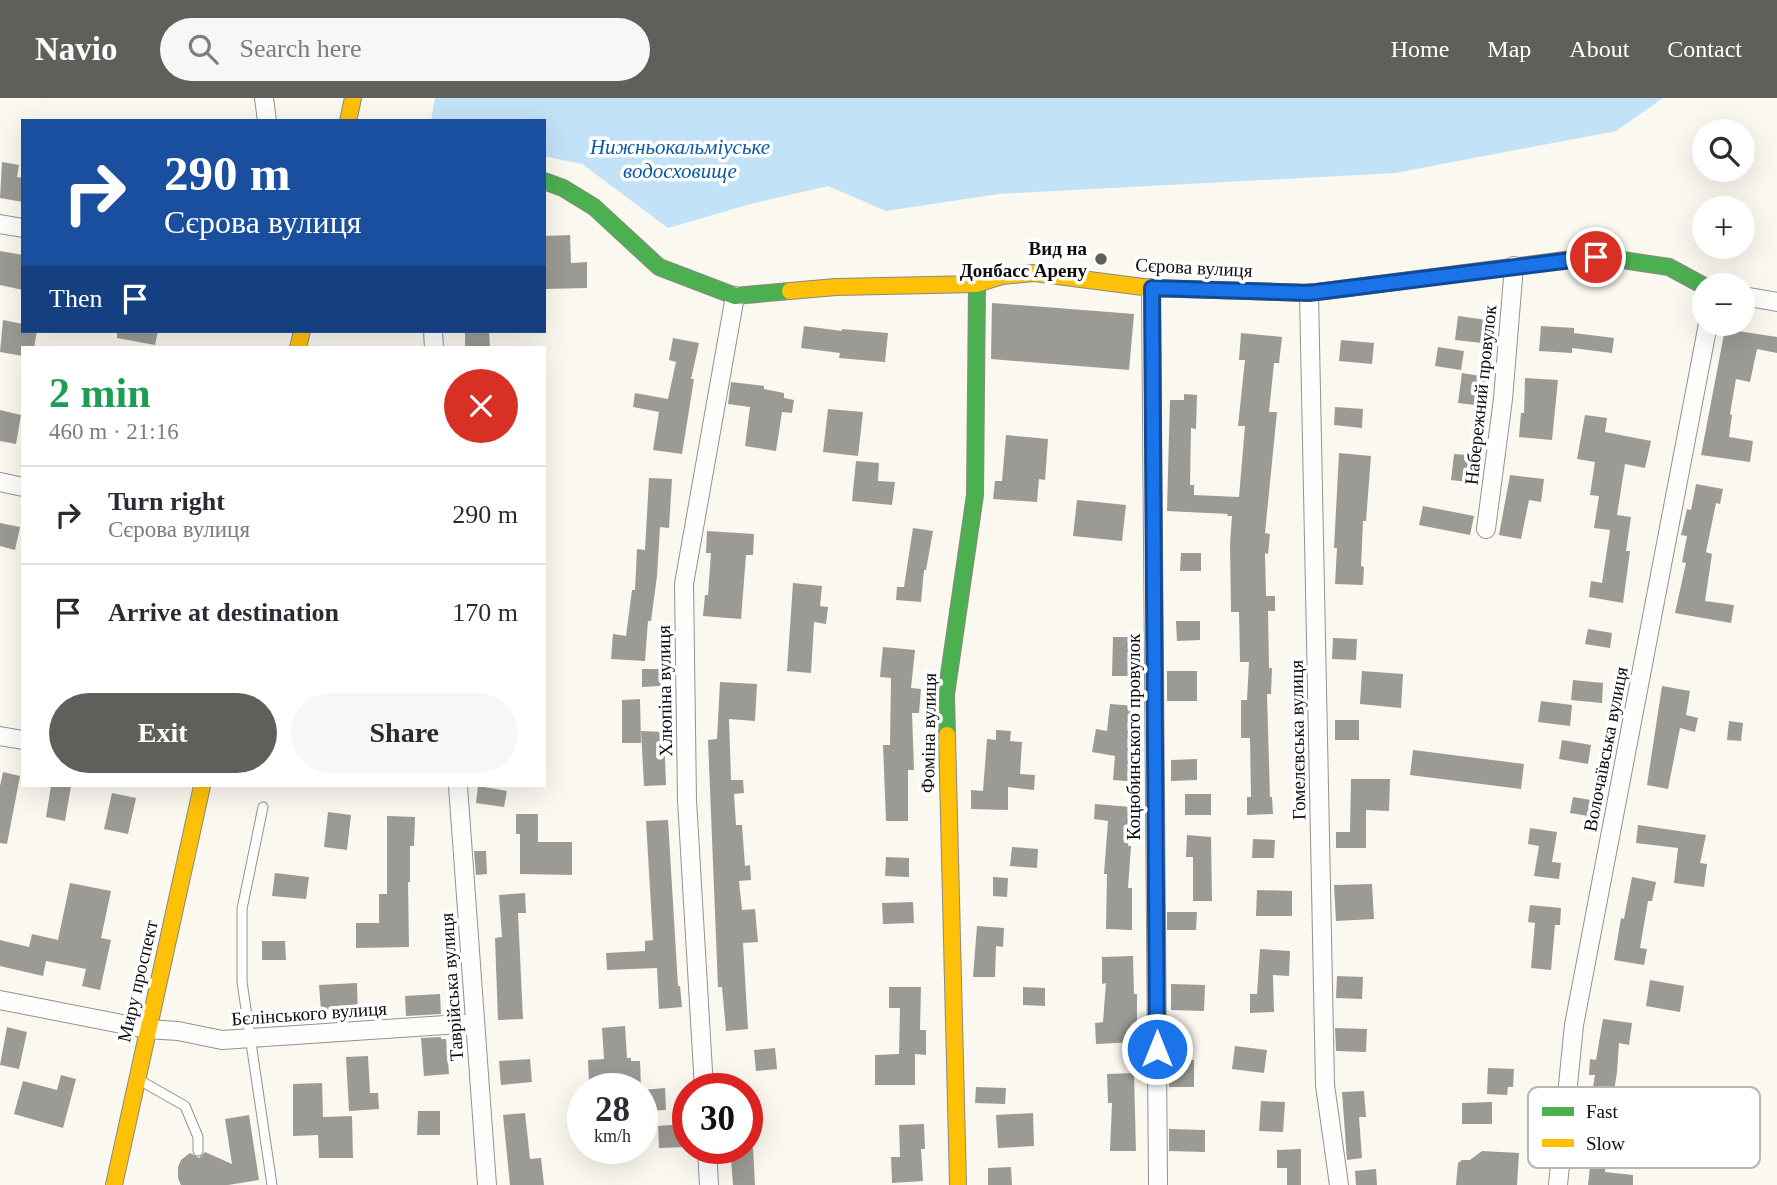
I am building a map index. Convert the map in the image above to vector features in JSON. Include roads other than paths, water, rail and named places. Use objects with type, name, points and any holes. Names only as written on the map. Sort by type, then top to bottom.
[{"type":"street","points":[[264,98],[267,119]]},
{"type":"street","points":[[348,119],[353,98]]},
{"type":"street","name":"Сєрова вулиця","points":[[546,182],[564,188],[594,207],[659,267],[734,296],[836,288],[977,284],[1002,276],[1034,273],[1152,288],[1309,293],[1596,257],[1669,267],[1692,279]]},
{"type":"street","points":[[0,224],[21,228]]},
{"type":"street","name":"Набережний провулок","points":[[1486,529],[1503,399],[1514,266]]},
{"type":"street","name":"Фоміна вулиця","points":[[958,1185],[946,695],[975,495],[977,284]]},
{"type":"street","name":"Коцюбинського провулок","points":[[1152,288],[1157,1185]]},
{"type":"street","name":"Гомелєвська вулиця","points":[[1309,293],[1325,1085],[1339,1185]]},
{"type":"street","name":"Хлюпіна вулиця","points":[[703,1073],[687,800],[684,584],[734,296]]},
{"type":"street","points":[[1755,298],[1777,302]]},
{"type":"street","name":"Волочаївська вулиця","points":[[1568,1087],[1574,1025],[1706,336]]},
{"type":"street","points":[[0,482],[21,487]]},
{"type":"street","points":[[0,736],[21,740]]},
{"type":"street","name":"Миру проспект","points":[[114,1185],[202,787]]},
{"type":"street","name":"Таврійська вулиця","points":[[458,787],[486,1185]]},
{"type":"street","name":"Бєлінського вулиця","points":[[0,999],[147,1029],[178,1031],[222,1040],[475,1023]]},
{"type":"street","points":[[708,1164],[709,1185]]},
{"type":"lane","points":[[263,807],[242,909],[242,982],[272,1185]]},
{"type":"lane","points":[[136,1078],[185,1106],[198,1137],[198,1151]]},
{"type":"water","name":"Нижньокальміуське водосховище","points":[[435,98],[1663,98],[1616,131],[1395,173],[999,194],[886,211],[828,186],[754,203],[668,228],[582,164],[546,156],[546,119],[431,119]]},
{"type":"place","name":"Вид на Донбасс Арену","points":[[1101,259]]}]
